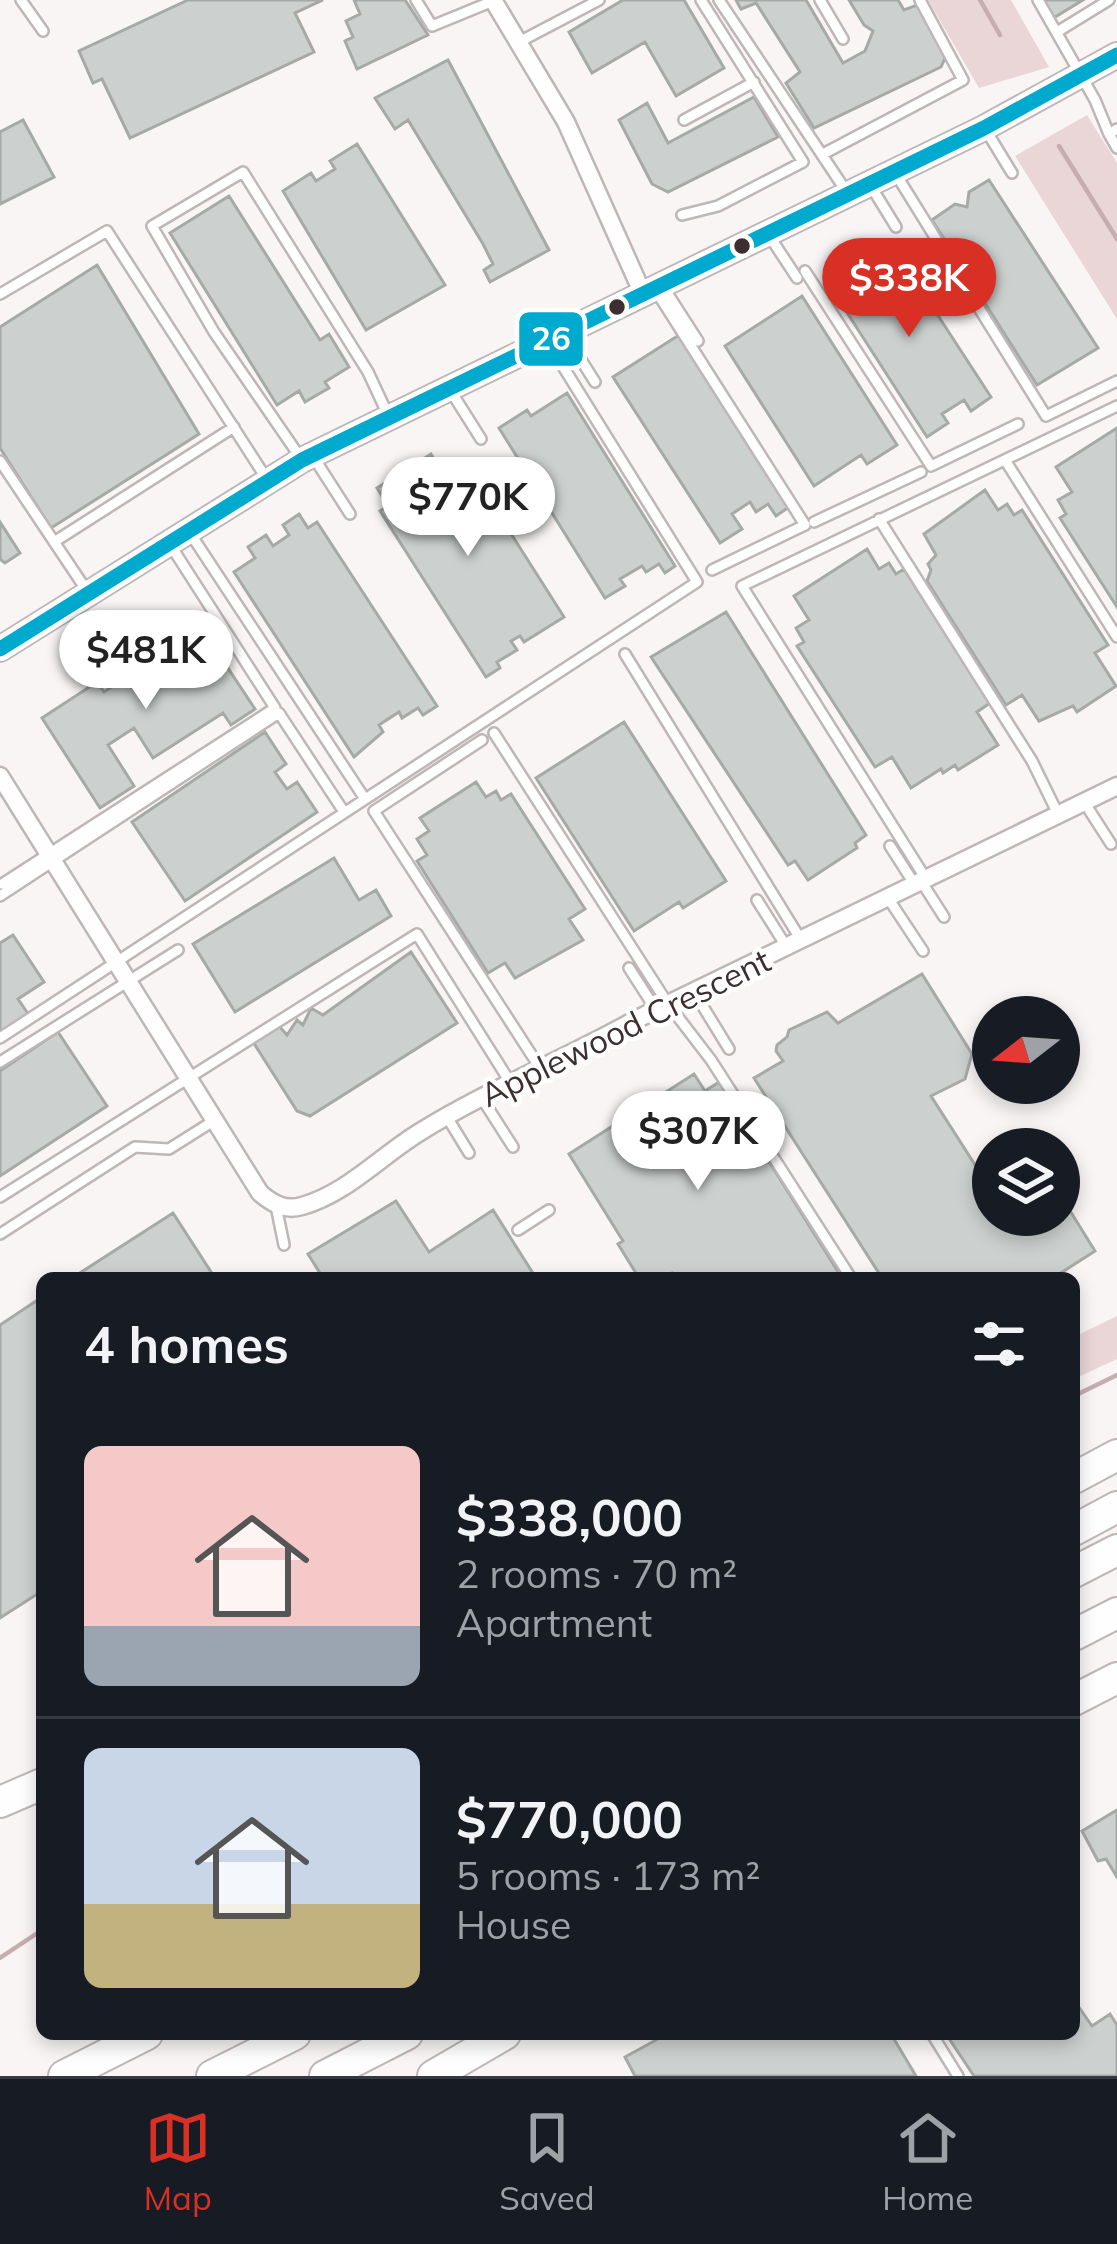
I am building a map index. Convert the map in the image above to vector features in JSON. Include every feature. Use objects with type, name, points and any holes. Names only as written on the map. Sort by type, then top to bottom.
[{"type":"highway","points":[[1080,1475],[1117,1455]]},
{"type":"highway","points":[[1080,1527],[1117,1507]]},
{"type":"highway","points":[[1080,1569],[1117,1550]]},
{"type":"highway","points":[[1080,1632],[1117,1613]]},
{"type":"highway","points":[[1080,1697],[1117,1678]]},
{"type":"highway","points":[[0,1802],[36,1787]]},
{"type":"highway","points":[[64,2076],[135,2040]]},
{"type":"highway","points":[[212,2076],[283,2040]]},
{"type":"highway","points":[[325,2076],[395,2040]]},
{"type":"highway","points":[[433,2076],[495,2040]]},
{"type":"street","points":[[499,2],[652,287]]},
{"type":"street","points":[[0,649],[307,457],[984,128],[1117,55]]},
{"type":"street","points":[[0,776],[260,1193],[276,1206]]},
{"type":"street","name":"Applewood Crescent","points":[[276,1206],[299,1207],[326,1195],[510,1082],[1058,814],[1115,791]]},
{"type":"lane","points":[[21,0],[43,32]]},
{"type":"lane","points":[[416,0],[432,26],[499,2]]},
{"type":"lane","points":[[519,42],[599,0]]},
{"type":"lane","points":[[682,215],[718,206],[803,161],[701,0]]},
{"type":"lane","points":[[719,0],[823,154],[896,227]]},
{"type":"lane","points":[[820,0],[843,39]]},
{"type":"lane","points":[[823,154],[963,80],[920,0]]},
{"type":"lane","points":[[1038,0],[1113,132],[1117,148]]},
{"type":"lane","points":[[1057,32],[1109,0]]},
{"type":"lane","points":[[684,120],[754,82]]},
{"type":"lane","points":[[984,128],[1012,173]]},
{"type":"lane","points":[[894,171],[1046,416],[1117,381]]},
{"type":"lane","points":[[350,514],[214,332],[152,226],[243,172],[368,372],[390,417]]},
{"type":"lane","points":[[0,294],[107,231],[268,481]]},
{"type":"lane","points":[[767,232],[932,466],[1018,424]]},
{"type":"lane","points":[[652,287],[698,341]]},
{"type":"lane","points":[[652,287],[805,525],[712,570]]},
{"type":"lane","points":[[555,336],[595,382]]},
{"type":"lane","points":[[0,1038],[697,582],[555,336]]},
{"type":"lane","points":[[449,388],[481,439]]},
{"type":"lane","points":[[944,917],[742,586],[1117,406]]},
{"type":"lane","points":[[54,542],[234,427]]},
{"type":"lane","points":[[0,460],[88,592]]},
{"type":"lane","points":[[1005,460],[1117,637]]},
{"type":"lane","points":[[814,522],[921,472]]},
{"type":"lane","points":[[879,519],[1032,761],[1058,814]]},
{"type":"lane","points":[[178,535],[365,799]]},
{"type":"lane","points":[[49,859],[275,708],[178,535]]},
{"type":"lane","points":[[625,654],[794,944]]},
{"type":"lane","points":[[1,890],[280,713],[344,812]]},
{"type":"lane","points":[[494,733],[662,1007]]},
{"type":"lane","points":[[482,740],[374,811],[540,1068]]},
{"type":"lane","points":[[1084,802],[1111,844]]},
{"type":"lane","points":[[890,846],[921,882]]},
{"type":"lane","points":[[888,898],[922,952]]},
{"type":"lane","points":[[757,900],[794,944]]},
{"type":"lane","points":[[0,1197],[417,934],[510,1082]]},
{"type":"lane","points":[[0,1062],[178,950]]},
{"type":"lane","points":[[629,968],[711,1060],[847,1272]]},
{"type":"lane","points":[[694,992],[729,1049]]},
{"type":"lane","points":[[693,1039],[715,1026]]},
{"type":"lane","points":[[482,1097],[513,1147]]},
{"type":"lane","points":[[447,1117],[469,1153]]},
{"type":"lane","points":[[0,1234],[135,1148],[169,1149],[215,1120]]},
{"type":"lane","points":[[276,1206],[284,1245]]},
{"type":"lane","points":[[518,1231],[549,1210]]},
{"type":"lane","points":[[936,2040],[958,2076]]},
{"type":"shaded area","points":[[928,0],[1011,0],[1049,67],[979,88]]},
{"type":"shaded area","points":[[1087,115],[1117,163],[1117,319],[1015,156]]},
{"type":"shaded area","points":[[1117,1316],[1117,1359],[1080,1376],[1080,1334]]},
{"type":"building","points":[[188,0],[323,0],[295,13],[314,52],[130,138],[102,79],[93,83],[79,51]]},
{"type":"building","points":[[354,0],[405,0],[428,35],[357,69],[345,41],[353,37],[346,21],[360,14]]},
{"type":"building","points":[[623,0],[684,0],[724,68],[676,96],[645,42],[592,73],[569,32]]},
{"type":"building","points":[[736,0],[806,0],[843,63],[865,51],[873,31],[849,0],[898,0],[904,10],[917,5],[946,56],[941,67],[814,128],[786,83],[800,72],[756,3],[741,9]]},
{"type":"building","points":[[1042,0],[1083,0],[1052,19]]},
{"type":"building","points":[[448,60],[549,250],[490,282],[484,270],[493,264],[483,244],[408,120],[395,129],[375,98]]},
{"type":"building","points":[[754,97],[778,137],[668,192],[652,184],[619,120],[647,103],[668,143]]},
{"type":"building","points":[[23,120],[54,177],[0,204],[0,132]]},
{"type":"building","points":[[357,144],[445,285],[366,330],[283,191],[311,173],[316,181],[335,169],[330,161]]},
{"type":"building","points":[[989,180],[1098,348],[1037,385],[932,220],[955,204],[967,207],[969,192]]},
{"type":"building","points":[[229,196],[320,340],[329,334],[349,367],[325,382],[329,388],[305,402],[299,391],[277,405],[170,233]]},
{"type":"building","points":[[894,248],[991,397],[971,411],[964,400],[942,414],[948,423],[927,437],[828,283],[861,261],[865,268]]},
{"type":"building","points":[[97,265],[199,434],[51,528],[0,448],[0,327]]},
{"type":"building","points":[[802,296],[897,445],[867,464],[861,455],[814,486],[725,346]]},
{"type":"building","points":[[679,335],[789,507],[776,516],[768,504],[756,512],[750,502],[732,514],[742,529],[720,543],[613,377]]},
{"type":"building","points":[[567,393],[675,566],[665,573],[659,564],[646,572],[642,566],[620,579],[625,586],[605,598],[499,428],[527,410],[531,416]]},
{"type":"building","points":[[1117,428],[1117,607],[1060,518],[1066,514],[1058,500],[1072,492],[1056,467]]},
{"type":"building","points":[[431,454],[443,473],[464,460],[564,617],[524,642],[520,636],[511,641],[517,650],[497,662],[500,668],[486,677],[380,511],[388,506],[377,488]]},
{"type":"building","points":[[985,490],[998,510],[1007,504],[1014,515],[1022,510],[1108,645],[1095,653],[1116,686],[1077,712],[1073,706],[1039,721],[1022,695],[1006,705],[927,581],[928,564],[936,555],[924,534]]},
{"type":"building","points":[[299,514],[308,528],[317,522],[437,706],[423,715],[418,708],[402,718],[399,712],[379,725],[383,732],[354,757],[234,572],[255,558],[248,547],[266,535],[273,546],[289,535],[283,525]]},
{"type":"building","points":[[0,522],[20,553],[5,563],[0,559]]},
{"type":"building","points":[[867,549],[879,569],[889,563],[896,574],[904,569],[990,703],[977,712],[998,745],[958,770],[955,765],[943,773],[941,769],[911,788],[892,757],[875,767],[797,646],[804,642],[796,628],[809,620],[794,596]]},
{"type":"building","points":[[726,612],[866,835],[855,843],[857,848],[808,880],[795,861],[788,865],[651,657]]},
{"type":"building","points":[[202,629],[255,709],[231,725],[223,713],[153,758],[134,728],[108,745],[134,786],[100,808],[42,718],[97,682],[104,692]]},
{"type":"building","points":[[624,722],[726,881],[683,908],[679,902],[634,931],[536,778]]},
{"type":"building","points":[[265,732],[286,764],[275,772],[287,789],[297,782],[317,812],[185,901],[132,822]]},
{"type":"building","points":[[476,782],[486,797],[496,791],[501,800],[511,794],[585,909],[569,919],[583,940],[515,978],[505,963],[488,973],[417,861],[427,855],[417,839],[429,831],[420,818]]},
{"type":"building","points":[[334,858],[359,900],[376,890],[391,916],[235,1012],[193,944]]},
{"type":"building","points":[[13,935],[44,982],[18,999],[29,1015],[0,1033],[0,943]]},
{"type":"building","points":[[411,952],[457,1023],[310,1116],[297,1111],[253,1042],[278,1025],[287,1035],[297,1020],[303,1025],[311,1008],[323,1015]]},
{"type":"building","points":[[922,974],[972,1054],[965,1079],[931,1096],[972,1160],[972,1236],[1080,1236],[1080,1227],[1095,1251],[1062,1272],[878,1272],[754,1078],[783,1061],[777,1045],[789,1030],[827,1012],[838,1023]]},
{"type":"building","points":[[58,1032],[107,1106],[0,1176],[0,1071]]},
{"type":"building","points":[[694,1074],[705,1091],[719,1082],[838,1272],[635,1272],[618,1244],[623,1241],[569,1154]]},
{"type":"building","points":[[396,1201],[429,1252],[493,1210],[532,1272],[319,1272],[308,1254]]},
{"type":"building","points":[[173,1213],[211,1272],[81,1272]]},
{"type":"building","points":[[36,1301],[36,1595],[0,1618],[0,1325]]},
{"type":"building","points":[[1117,1810],[1117,1877],[1106,1859],[1098,1861],[1082,1831]]},
{"type":"building","points":[[1080,2009],[1092,2026],[1110,2014],[1117,2025],[1117,2076],[974,2076],[950,2040],[1080,2040]]},
{"type":"building","points":[[656,2040],[895,2040],[916,2076],[635,2076],[625,2057]]},
{"type":"waterway","points":[[980,0],[1000,35]]},
{"type":"waterway","points":[[1059,146],[1117,239]]},
{"type":"waterway","points":[[1080,1393],[1117,1375]]},
{"type":"waterway","points":[[0,1958],[36,1934]]},
{"type":"transit line","name":"26","points":[[0,649],[302,460],[984,128],[1117,55]]}]
